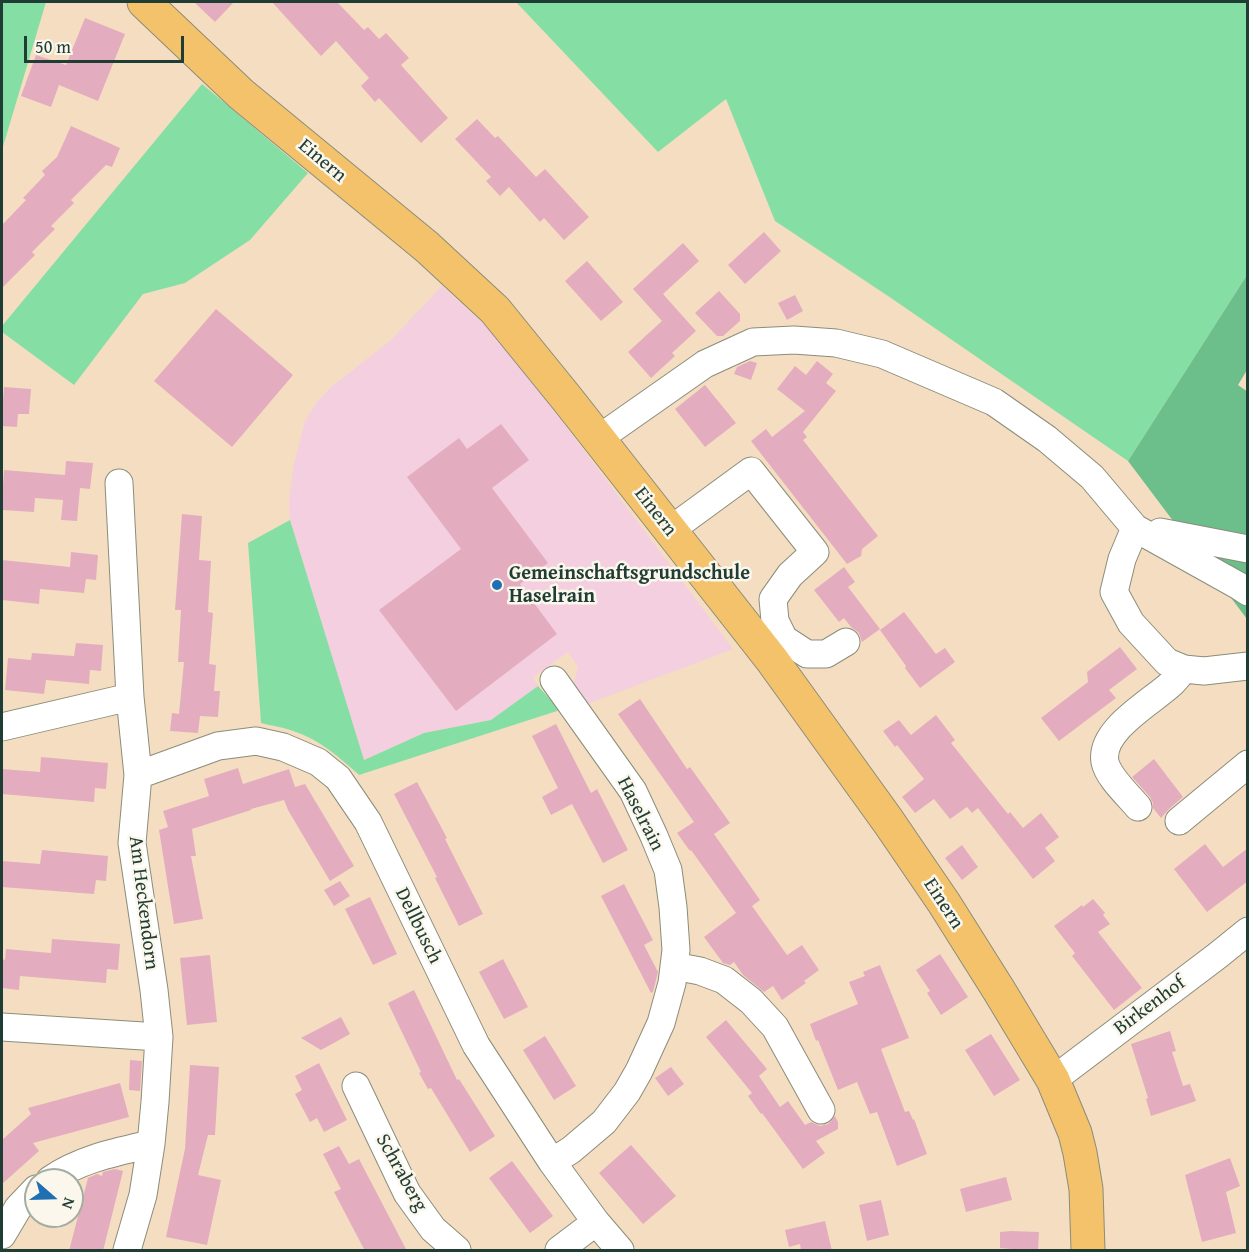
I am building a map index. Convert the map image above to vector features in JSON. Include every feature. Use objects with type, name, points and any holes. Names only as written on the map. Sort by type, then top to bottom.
[{"type":"main road","name":"Einern","points":[[144,2],[212,56],[241,94],[427,247],[495,310],[772,660],[888,821],[950,913],[1053,1080],[1080,1153],[1086,1189],[1088,1251]]},
{"type":"street","points":[[598,439],[705,363],[753,342],[795,340],[836,343],[882,354],[994,402],[1047,439],[1092,477],[1135,528],[1248,592]]},
{"type":"street","points":[[669,531],[751,471],[815,552],[790,575],[773,599],[774,621],[784,639],[807,654],[826,654],[846,642]]},
{"type":"street","name":"Am Heckendorn","points":[[119,483],[130,697],[138,776],[132,843],[159,1037],[156,1102],[151,1144],[143,1196],[127,1251]]},
{"type":"street","points":[[1135,528],[1248,549]]},
{"type":"street","points":[[1135,528],[1122,559],[1114,592],[1131,623],[1167,662],[1184,669],[1204,671],[1248,666]]},
{"type":"street","points":[[1138,807],[1109,772],[1105,761],[1107,744],[1120,726],[1172,683],[1184,669]]},
{"type":"street","name":"Haselrain","points":[[552,1162],[571,1150],[603,1122],[627,1092],[661,1023],[672,982],[676,950],[668,870],[633,791],[554,680]]},
{"type":"street","points":[[2,726],[130,697]]},
{"type":"street","name":"Dellbusch","points":[[138,776],[218,746],[256,741],[283,747],[318,762],[338,778],[368,822],[476,1045],[552,1162],[620,1251]]},
{"type":"street","points":[[1179,820],[1248,764]]},
{"type":"street","name":"Birkenhof","points":[[1053,1080],[1248,931]]},
{"type":"street","points":[[674,966],[700,971],[724,980],[751,1001],[775,1027],[821,1110]]},
{"type":"street","points":[[2,1027],[159,1037]]},
{"type":"street","name":"Schraberg","points":[[356,1086],[408,1193],[433,1229],[457,1251]]},
{"type":"street","points":[[69,1168],[95,1157],[151,1144]]},
{"type":"street","points":[[2,1235],[24,1202]]},
{"type":"street","points":[[559,1251],[596,1222]]},
{"type":"shaded area","name":"Gemeinschaftsgrundschule Haselrain","points":[[442,286],[489,329],[525,372],[733,649],[587,704],[573,687],[578,667],[568,652],[533,677],[538,686],[491,720],[424,733],[363,760],[290,520],[289,499],[294,464],[305,421],[316,403],[331,387],[390,341]]},
{"type":"green space","points":[[2,2],[46,2],[2,150]]},
{"type":"green space","points":[[516,2],[1247,2],[1247,275],[1128,461],[775,221],[726,99],[658,152]]},
{"type":"green space","points":[[202,84],[308,173],[250,240],[185,283],[143,294],[74,385],[2,332],[2,326]]},
{"type":"green space","points":[[1247,275],[1247,370],[1238,385],[1248,392],[1247,619],[1128,461]]},
{"type":"green space","points":[[290,520],[364,760],[424,733],[491,720],[538,686],[560,710],[359,775],[336,755],[302,734],[261,723],[248,543]]},
{"type":"building","points":[[194,2],[234,2],[215,22]]},
{"type":"building","points":[[272,2],[337,2],[364,30],[368,27],[379,39],[386,33],[409,58],[401,65],[448,118],[421,143],[379,98],[375,102],[361,86],[369,78],[336,41],[321,56]]},
{"type":"building","points":[[85,18],[125,34],[98,101],[59,85],[51,107],[21,96],[36,55],[66,65]]},
{"type":"building","points":[[477,119],[495,138],[498,136],[536,177],[545,169],[589,217],[564,240],[544,218],[540,222],[509,187],[500,196],[486,181],[491,177],[455,139]]},
{"type":"building","points":[[71,126],[120,148],[112,167],[106,165],[71,200],[74,203],[51,226],[55,229],[32,252],[35,255],[2,288],[2,225],[26,200],[23,198],[45,175],[42,171],[57,157]]},
{"type":"building","points":[[764,232],[781,251],[745,284],[728,265]]},
{"type":"building","points":[[683,243],[699,261],[663,294],[696,331],[672,353],[675,356],[651,378],[628,352],[662,321],[633,289]]},
{"type":"building","points":[[587,261],[623,302],[601,321],[565,281]]},
{"type":"building","points":[[719,291],[740,314],[740,321],[723,336],[717,336],[695,313]]},
{"type":"building","points":[[795,295],[803,311],[787,320],[778,303]]},
{"type":"building","points":[[216,309],[293,375],[232,447],[154,381]]},
{"type":"building","points":[[750,361],[757,363],[751,380],[734,374],[737,367]]},
{"type":"building","points":[[817,361],[833,374],[826,383],[836,391],[803,432],[807,437],[803,440],[878,536],[862,549],[861,556],[847,564],[751,441],[766,429],[772,437],[805,411],[777,389],[795,366],[806,375]]},
{"type":"building","points":[[705,385],[736,423],[705,447],[675,409]]},
{"type":"building","points":[[4,387],[31,389],[29,414],[18,414],[17,427],[2,426]]},
{"type":"building","points":[[501,424],[529,460],[492,488],[548,563],[520,584],[557,634],[456,711],[379,610],[461,549],[407,477],[459,438],[467,449]]},
{"type":"building","points":[[66,461],[93,463],[90,489],[80,488],[77,521],[61,520],[63,500],[35,498],[34,512],[2,510],[4,470],[65,475]]},
{"type":"building","points":[[182,514],[202,516],[199,560],[211,561],[208,612],[213,613],[209,664],[216,665],[214,691],[220,691],[218,717],[200,716],[198,733],[170,731],[172,713],[179,714],[184,662],[178,662],[181,610],[175,610]]},
{"type":"building","points":[[71,552],[98,555],[96,580],[86,579],[84,593],[40,589],[39,604],[2,600],[2,560],[70,567]]},
{"type":"building","points":[[844,567],[855,582],[848,587],[880,629],[862,642],[859,633],[844,618],[839,622],[814,590]]},
{"type":"building","points":[[904,612],[936,654],[945,648],[955,662],[920,688],[880,630]]},
{"type":"building","points":[[76,643],[103,645],[101,671],[90,670],[89,684],[46,680],[44,694],[5,690],[8,658],[31,660],[32,653],[74,656]]},
{"type":"building","points":[[1120,647],[1137,669],[1109,690],[1116,698],[1059,741],[1041,718],[1088,682],[1087,672]]},
{"type":"building","points":[[640,699],[687,769],[690,767],[730,823],[714,834],[760,900],[752,906],[787,955],[802,945],[819,970],[804,981],[806,983],[782,1000],[773,986],[764,992],[743,975],[734,962],[730,965],[723,963],[704,937],[736,913],[677,833],[694,822],[618,714]]},
{"type":"building","points":[[936,715],[955,740],[951,743],[1008,814],[1010,812],[1023,828],[1041,813],[1059,837],[1045,848],[1055,861],[1033,879],[978,808],[972,813],[967,807],[950,819],[934,799],[915,813],[902,797],[924,779],[883,731],[899,720],[911,735]]},
{"type":"building","points":[[556,724],[591,793],[597,789],[628,850],[603,863],[572,804],[551,815],[542,797],[558,788],[532,736]]},
{"type":"building","points":[[41,757],[108,763],[106,789],[95,788],[94,802],[2,794],[2,769],[40,772]]},
{"type":"building","points":[[1154,759],[1183,797],[1161,818],[1153,808],[1150,797],[1132,777]]},
{"type":"building","points":[[238,768],[243,784],[289,769],[295,787],[305,784],[354,866],[330,881],[284,800],[251,809],[192,829],[196,856],[191,856],[203,919],[174,924],[159,830],[168,827],[163,811],[209,796],[204,779]]},
{"type":"building","points":[[417,782],[483,914],[459,926],[435,878],[437,877],[394,794]]},
{"type":"building","points":[[1205,844],[1223,867],[1248,848],[1248,881],[1207,912],[1174,869]]},
{"type":"building","points":[[962,845],[978,867],[962,880],[945,858]]},
{"type":"building","points":[[42,850],[108,856],[106,881],[96,880],[94,894],[2,887],[2,861],[40,864]]},
{"type":"building","points":[[340,881],[350,896],[334,906],[324,890]]},
{"type":"building","points":[[624,884],[653,940],[644,945],[658,972],[651,993],[601,896]]},
{"type":"building","points":[[370,897],[397,954],[373,965],[345,909]]},
{"type":"building","points":[[1093,899],[1105,913],[1103,915],[1110,924],[1098,932],[1142,988],[1114,1010],[1072,956],[1075,953],[1054,926]]},
{"type":"building","points":[[52,939],[120,944],[118,970],[107,969],[106,983],[20,976],[19,990],[2,988],[2,959],[5,960],[6,949],[51,953]]},
{"type":"building","points":[[940,954],[968,997],[941,1015],[927,993],[930,991],[916,970]]},
{"type":"building","points":[[210,955],[217,1022],[187,1025],[180,958]]},
{"type":"building","points":[[503,959],[528,1007],[504,1019],[479,972]]},
{"type":"building","points":[[880,965],[909,1038],[881,1049],[905,1112],[909,1111],[914,1119],[927,1154],[897,1166],[877,1112],[870,1114],[857,1082],[838,1090],[810,1024],[858,1004],[849,982],[865,976],[863,972]]},
{"type":"building","points":[[414,990],[457,1080],[459,1079],[495,1136],[470,1152],[431,1088],[428,1089],[419,1073],[421,1072],[388,1003]]},
{"type":"building","points":[[341,1017],[350,1034],[321,1050],[301,1038]]},
{"type":"building","points":[[726,1020],[767,1069],[759,1076],[780,1107],[788,1101],[805,1125],[811,1122],[820,1126],[828,1124],[835,1116],[838,1129],[816,1141],[825,1153],[803,1169],[748,1096],[752,1093],[706,1037]]},
{"type":"building","points":[[1170,1031],[1176,1051],[1172,1052],[1183,1086],[1190,1084],[1196,1101],[1151,1116],[1146,1099],[1148,1098],[1131,1044]]},
{"type":"building","points":[[991,1034],[1020,1080],[994,1096],[965,1050]]},
{"type":"building","points":[[545,1036],[576,1086],[554,1100],[523,1050]]},
{"type":"building","points":[[130,1060],[142,1061],[140,1091],[129,1090]]},
{"type":"building","points":[[319,1063],[347,1120],[324,1132],[317,1118],[310,1122],[295,1094],[302,1090],[295,1076]]},
{"type":"building","points":[[190,1065],[219,1067],[215,1135],[208,1135],[198,1175],[221,1180],[207,1245],[166,1237],[185,1149]]},
{"type":"building","points":[[671,1067],[684,1084],[668,1096],[655,1078]]},
{"type":"building","points":[[120,1083],[129,1117],[33,1143],[39,1151],[2,1184],[2,1140],[31,1114],[28,1108]]},
{"type":"building","points":[[631,1145],[676,1196],[643,1224],[599,1173]]},
{"type":"building","points":[[339,1146],[349,1164],[359,1159],[407,1251],[365,1251],[334,1192],[341,1189],[323,1154]]},
{"type":"building","points":[[1230,1158],[1240,1186],[1226,1192],[1236,1233],[1202,1242],[1185,1175]]},
{"type":"building","points":[[512,1161],[553,1216],[530,1233],[489,1178]]},
{"type":"building","points":[[115,1169],[123,1171],[103,1251],[69,1251],[75,1228],[84,1228],[84,1193],[88,1178],[97,1174],[102,1176],[103,1172]]},
{"type":"building","points":[[1006,1177],[1012,1200],[966,1212],[960,1189]]},
{"type":"building","points":[[881,1200],[889,1235],[867,1241],[859,1205]]},
{"type":"building","points":[[825,1221],[832,1251],[801,1251],[800,1244],[789,1247],[785,1230]]},
{"type":"building","points":[[1000,1232],[1039,1232],[1038,1251],[1011,1251],[1011,1249],[1000,1248]]},
{"type":"place","name":"Gemeinschaftsgrundschule Haselrain","points":[[497,585]]}]
